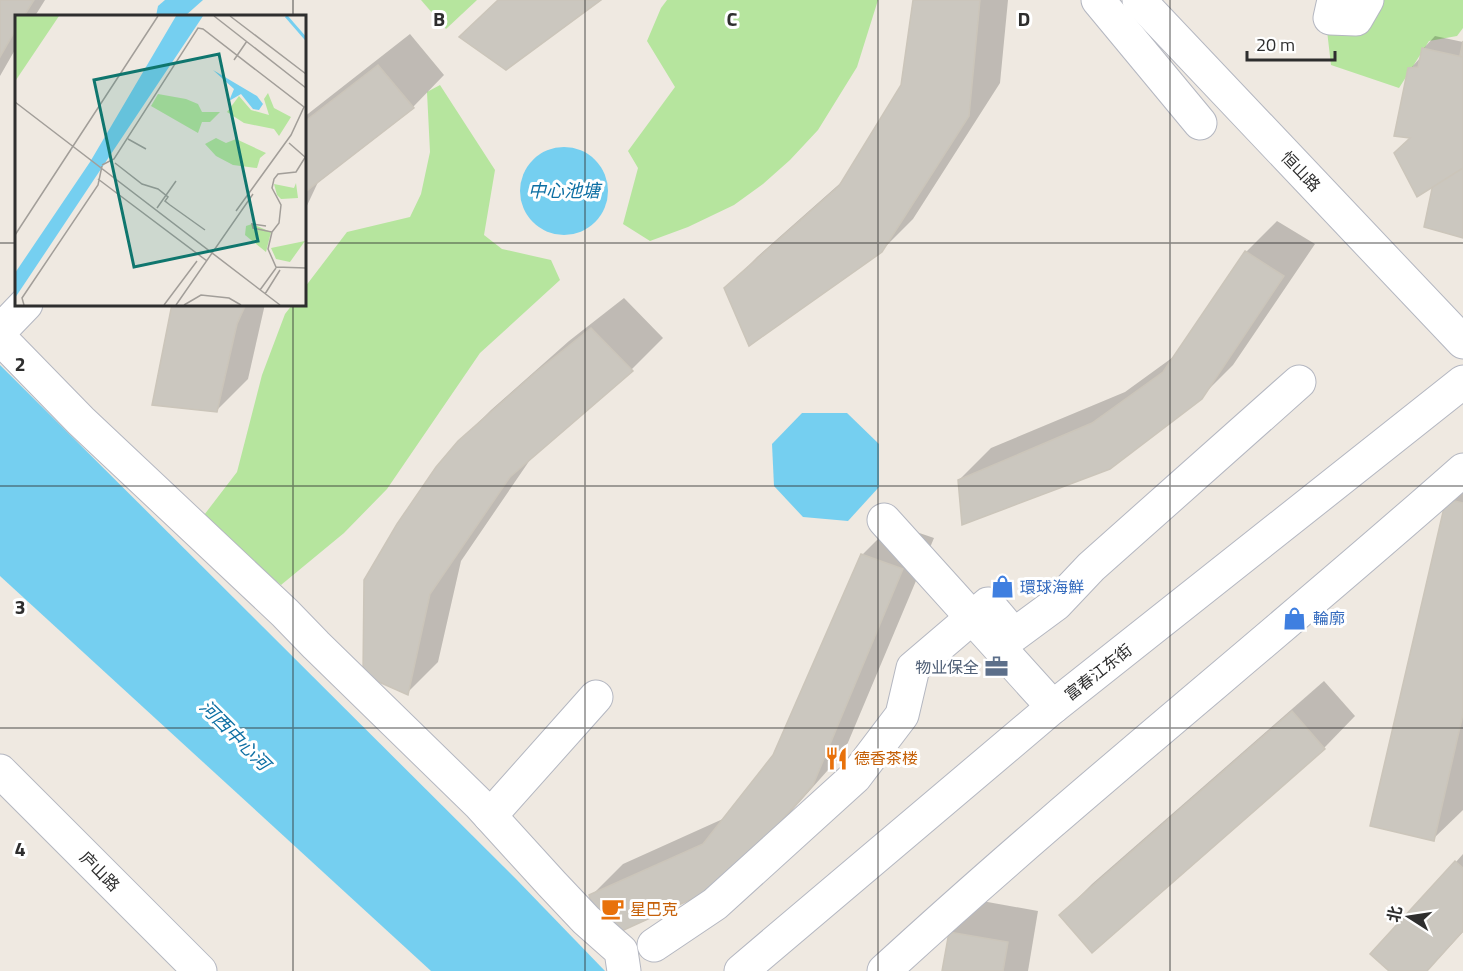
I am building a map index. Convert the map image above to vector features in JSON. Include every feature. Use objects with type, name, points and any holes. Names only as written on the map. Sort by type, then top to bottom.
[{"type":"street","points":[[1098,0],[1200,123]]},
{"type":"street","name":"恒山路","points":[[1139,0],[1463,342]]},
{"type":"street","points":[[1334,0],[1330,18],[1356,19],[1367,0]]},
{"type":"street","points":[[0,332],[24,306]]},
{"type":"street","points":[[0,338],[81,421],[285,612],[490,816],[579,913],[621,951],[624,971]]},
{"type":"street","points":[[654,945],[715,904],[855,777],[902,715],[913,668],[988,604],[1014,635],[1056,604],[1091,567],[1299,382]]},
{"type":"street","name":"富春江东街","points":[[741,971],[1053,707],[1463,382]]},
{"type":"street","points":[[884,971],[983,881],[1383,541],[1463,470]]},
{"type":"street","points":[[884,520],[1053,707]]},
{"type":"street","points":[[490,816],[596,697]]},
{"type":"street","name":"庐山路","points":[[0,771],[200,971]]},
{"type":"green space","points":[[421,0],[477,0],[446,29]]},
{"type":"green space","points":[[667,0],[878,0],[857,67],[818,130],[790,160],[734,205],[688,227],[650,241],[623,224],[638,168],[628,151],[675,87],[647,41],[661,8]]},
{"type":"green space","points":[[1375,0],[1463,0],[1463,28],[1457,36],[1429,41],[1399,88],[1331,65],[1326,22]]},
{"type":"green space","points":[[440,85],[495,170],[484,235],[502,249],[551,260],[560,280],[480,353],[387,489],[344,533],[281,585],[201,519],[237,472],[262,375],[285,314],[291,306],[306,306],[306,286],[347,232],[410,217],[421,194],[430,152],[427,92]]},
{"type":"water","points":[[165,0],[203,0],[186,15],[156,15],[158,6]]},
{"type":"water","name":"中心池塘","points":[[555,147],[573,147],[589,154],[601,166],[608,182],[608,200],[601,216],[589,228],[573,235],[555,235],[539,228],[527,216],[520,200],[520,182],[527,166],[539,154]]},
{"type":"water","name":"河西中心河","points":[[0,365],[516,879],[605,971],[431,971],[0,576]]},
{"type":"water","points":[[802,413],[847,413],[879,444],[879,487],[848,521],[803,517],[774,486],[772,444]]},
{"type":"building","points":[[0,0],[34,0],[25,15],[15,15],[15,31],[0,57]]},
{"type":"building","points":[[498,0],[601,0],[506,70],[459,37]]},
{"type":"building","points":[[913,0],[980,0],[969,116],[882,252],[749,346],[724,288],[839,186],[901,85]]},
{"type":"building","points":[[1463,41],[1463,238],[1424,227]]},
{"type":"building","points":[[1422,48],[1463,57],[1463,168],[1417,197],[1394,153],[1410,138],[1394,136],[1408,68],[1418,67]]},
{"type":"building","points":[[378,65],[414,108],[306,191],[306,120]]},
{"type":"building","points":[[1245,251],[1284,276],[1202,399],[1110,469],[962,525],[958,480],[1092,423],[1163,372]]},
{"type":"building","points":[[172,306],[245,306],[237,324],[217,412],[152,405]]},
{"type":"building","points":[[591,328],[633,371],[510,477],[430,594],[408,695],[363,675],[364,580],[397,524],[436,467],[458,441],[536,372]]},
{"type":"building","points":[[1446,499],[1463,503],[1463,714],[1434,841],[1370,826]]},
{"type":"building","points":[[861,554],[903,569],[813,785],[725,884],[602,940],[589,895],[703,844],[773,755]]},
{"type":"building","points":[[1292,711],[1325,749],[1092,953],[1059,915]]},
{"type":"building","points":[[1455,861],[1463,868],[1463,931],[1427,971],[1389,971],[1370,954]]},
{"type":"building","points":[[949,932],[1008,942],[1003,971],[942,971]]},
{"type":"place","name":"環球海鮮","points":[[1002,587]]},
{"type":"place","name":"輪廓","points":[[1295,618]]},
{"type":"place","name":"物业保全","points":[[997,667]]},
{"type":"place","name":"德香茶楼","points":[[836,758]]},
{"type":"place","name":"星巴克","points":[[612,909]]}]
